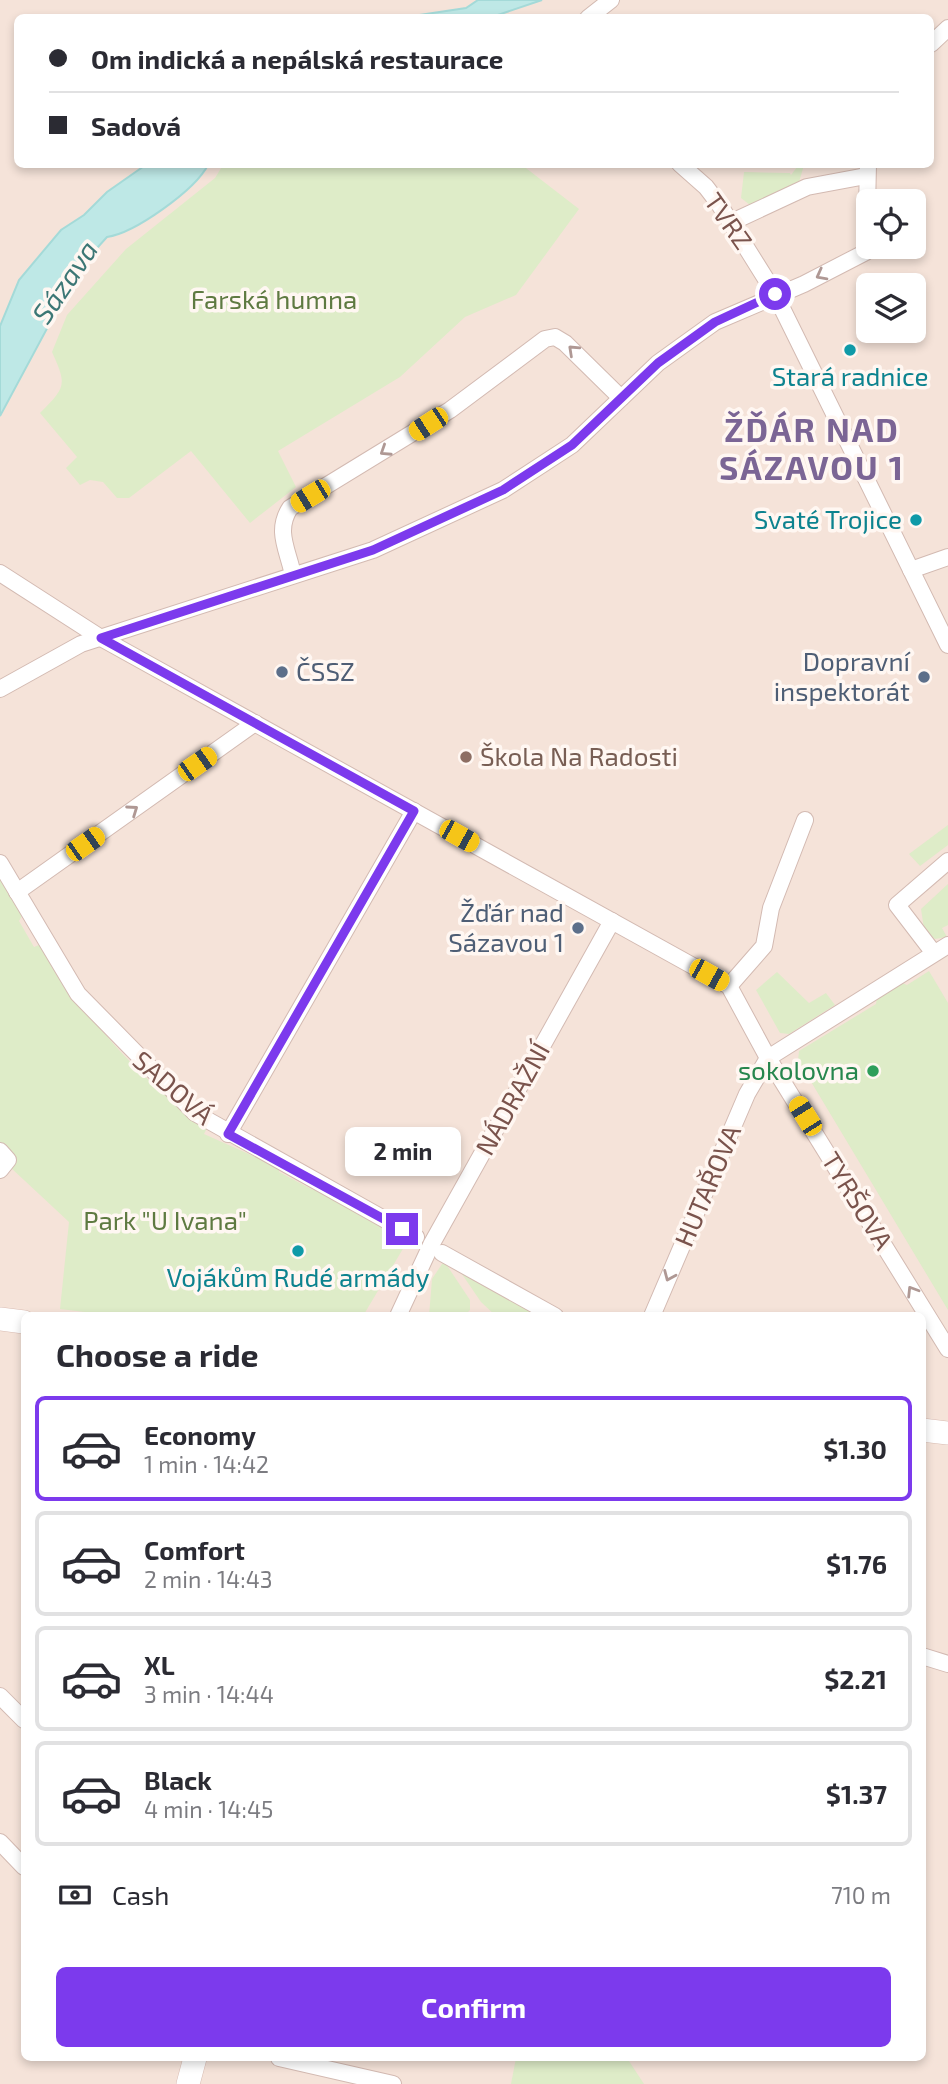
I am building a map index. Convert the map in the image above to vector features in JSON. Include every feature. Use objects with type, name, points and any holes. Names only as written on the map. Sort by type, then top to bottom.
[{"type":"street","points":[[593,14],[611,0]]},
{"type":"street","points":[[934,41],[948,28]]},
{"type":"street","name":"TVRZ","points":[[685,168],[706,187],[732,222],[772,289],[948,645]]},
{"type":"street","points":[[0,689],[81,644],[373,550],[503,490],[572,445],[658,363],[715,322],[772,289],[804,284],[866,252],[867,170],[807,187],[732,222]]},
{"type":"street","points":[[293,575],[281,533],[282,520],[290,508],[450,410],[545,339],[555,337],[565,343],[621,398]]},
{"type":"street","points":[[911,570],[948,557]]},
{"type":"street","points":[[0,573],[101,638],[729,986],[764,946],[771,908],[805,820]]},
{"type":"street","points":[[17,892],[255,723]]},
{"type":"street","points":[[228,1134],[414,811]]},
{"type":"street","points":[[768,1058],[941,948],[897,905],[948,861]]},
{"type":"street","name":"SADOVÁ","points":[[0,863],[78,994],[169,1090],[195,1113],[228,1134],[416,1237]]},
{"type":"street","name":"NÁDRAŽNÍ","points":[[400,1312],[430,1245],[612,921]]},
{"type":"street","name":"TYRŠOVA","points":[[729,986],[768,1058],[925,1312]]},
{"type":"street","name":"HUTAŘOVA","points":[[654,1312],[747,1094],[768,1058]]},
{"type":"street","points":[[442,1253],[548,1312]]},
{"type":"street","name":"TYRŠOVA","points":[[926,1313],[948,1349]]},
{"type":"street","points":[[0,1319],[21,1322]]},
{"type":"street","points":[[926,1430],[948,1433]]},
{"type":"street","points":[[926,1657],[948,1664]]},
{"type":"street","points":[[0,1696],[21,1717]]},
{"type":"street","points":[[0,1842],[21,1864]]},
{"type":"street","points":[[188,2084],[194,2061]]},
{"type":"street","points":[[292,2061],[393,2084]]},
{"type":"shaded area","points":[[0,0],[478,0],[466,8],[430,14],[14,14],[14,168],[143,168],[107,192],[84,215],[61,230],[19,280],[0,326]]},
{"type":"shaded area","points":[[542,0],[948,0],[948,2084],[0,2084],[0,416],[80,267],[107,237],[118,235],[170,204],[206,168],[934,168],[934,14],[501,14]]},
{"type":"green space","name":"Farská humna","points":[[221,168],[526,168],[579,209],[516,295],[465,317],[400,377],[278,451],[296,487],[250,523],[191,451],[129,498],[117,498],[103,482],[90,480],[80,485],[66,468],[77,457],[40,413],[55,397],[61,385],[62,379],[52,352],[67,315],[126,249],[215,178]]},
{"type":"green space","points":[[796,168],[803,168],[799,182],[761,204],[750,205],[741,198],[744,172],[791,175]]},
{"type":"green space","points":[[948,825],[948,845],[920,866],[909,854]]},
{"type":"green space","name":"Park \"U Ivana\"","points":[[0,877],[23,914],[19,921],[34,947],[39,945],[76,998],[114,1045],[157,1088],[207,1128],[204,1134],[280,1168],[279,1172],[313,1190],[317,1189],[407,1242],[365,1312],[85,1312],[60,1309],[69,1222],[10,1167],[0,1153]]},
{"type":"green space","points":[[948,884],[948,925],[942,928],[947,937],[935,939],[924,929],[921,909]]},
{"type":"green space","points":[[929,971],[948,1003],[948,1310],[798,1060],[799,1051],[876,1004],[877,997],[900,982],[907,985]]},
{"type":"green space","points":[[777,972],[809,1003],[826,993],[835,1005],[789,1034],[780,1033],[756,990]]},
{"type":"green space","points":[[444,1261],[470,1300],[470,1310],[429,1312],[432,1279]]},
{"type":"green space","points":[[455,1264],[541,1312],[492,1312],[481,1302]]},
{"type":"green space","points":[[515,2061],[629,2061],[644,2084],[511,2084]]},
{"type":"water","points":[[478,0],[542,0],[501,14],[426,14],[466,8]]},
{"type":"water","name":"Sázava","points":[[141,168],[206,168],[191,186],[163,209],[133,228],[107,237],[80,267],[0,416],[0,326],[19,280],[61,230],[84,215],[107,192]]},
{"type":"place","name":"Stará radnice","points":[[850,350]]},
{"type":"place","name":"Svaté Trojice","points":[[916,520]]},
{"type":"place","name":"ČSSZ","points":[[282,672]]},
{"type":"place","name":"Dopravní inspektorát","points":[[924,677]]},
{"type":"place","name":"Škola Na Radosti","points":[[466,757]]},
{"type":"place","name":"Žďár nad Sázavou 1","points":[[578,928]]},
{"type":"place","name":"sokolovna","points":[[873,1071]]},
{"type":"place","name":"Vojákům Rudé armády","points":[[298,1251]]},
{"type":"district","name":"ŽĎÁR NAD SÁZAVOU 1","points":[[812,449]]},
{"type":"route","points":[[402,1229],[228,1134],[414,811],[101,638],[373,550],[503,490],[572,445],[658,363],[722,317],[775,294]]}]
